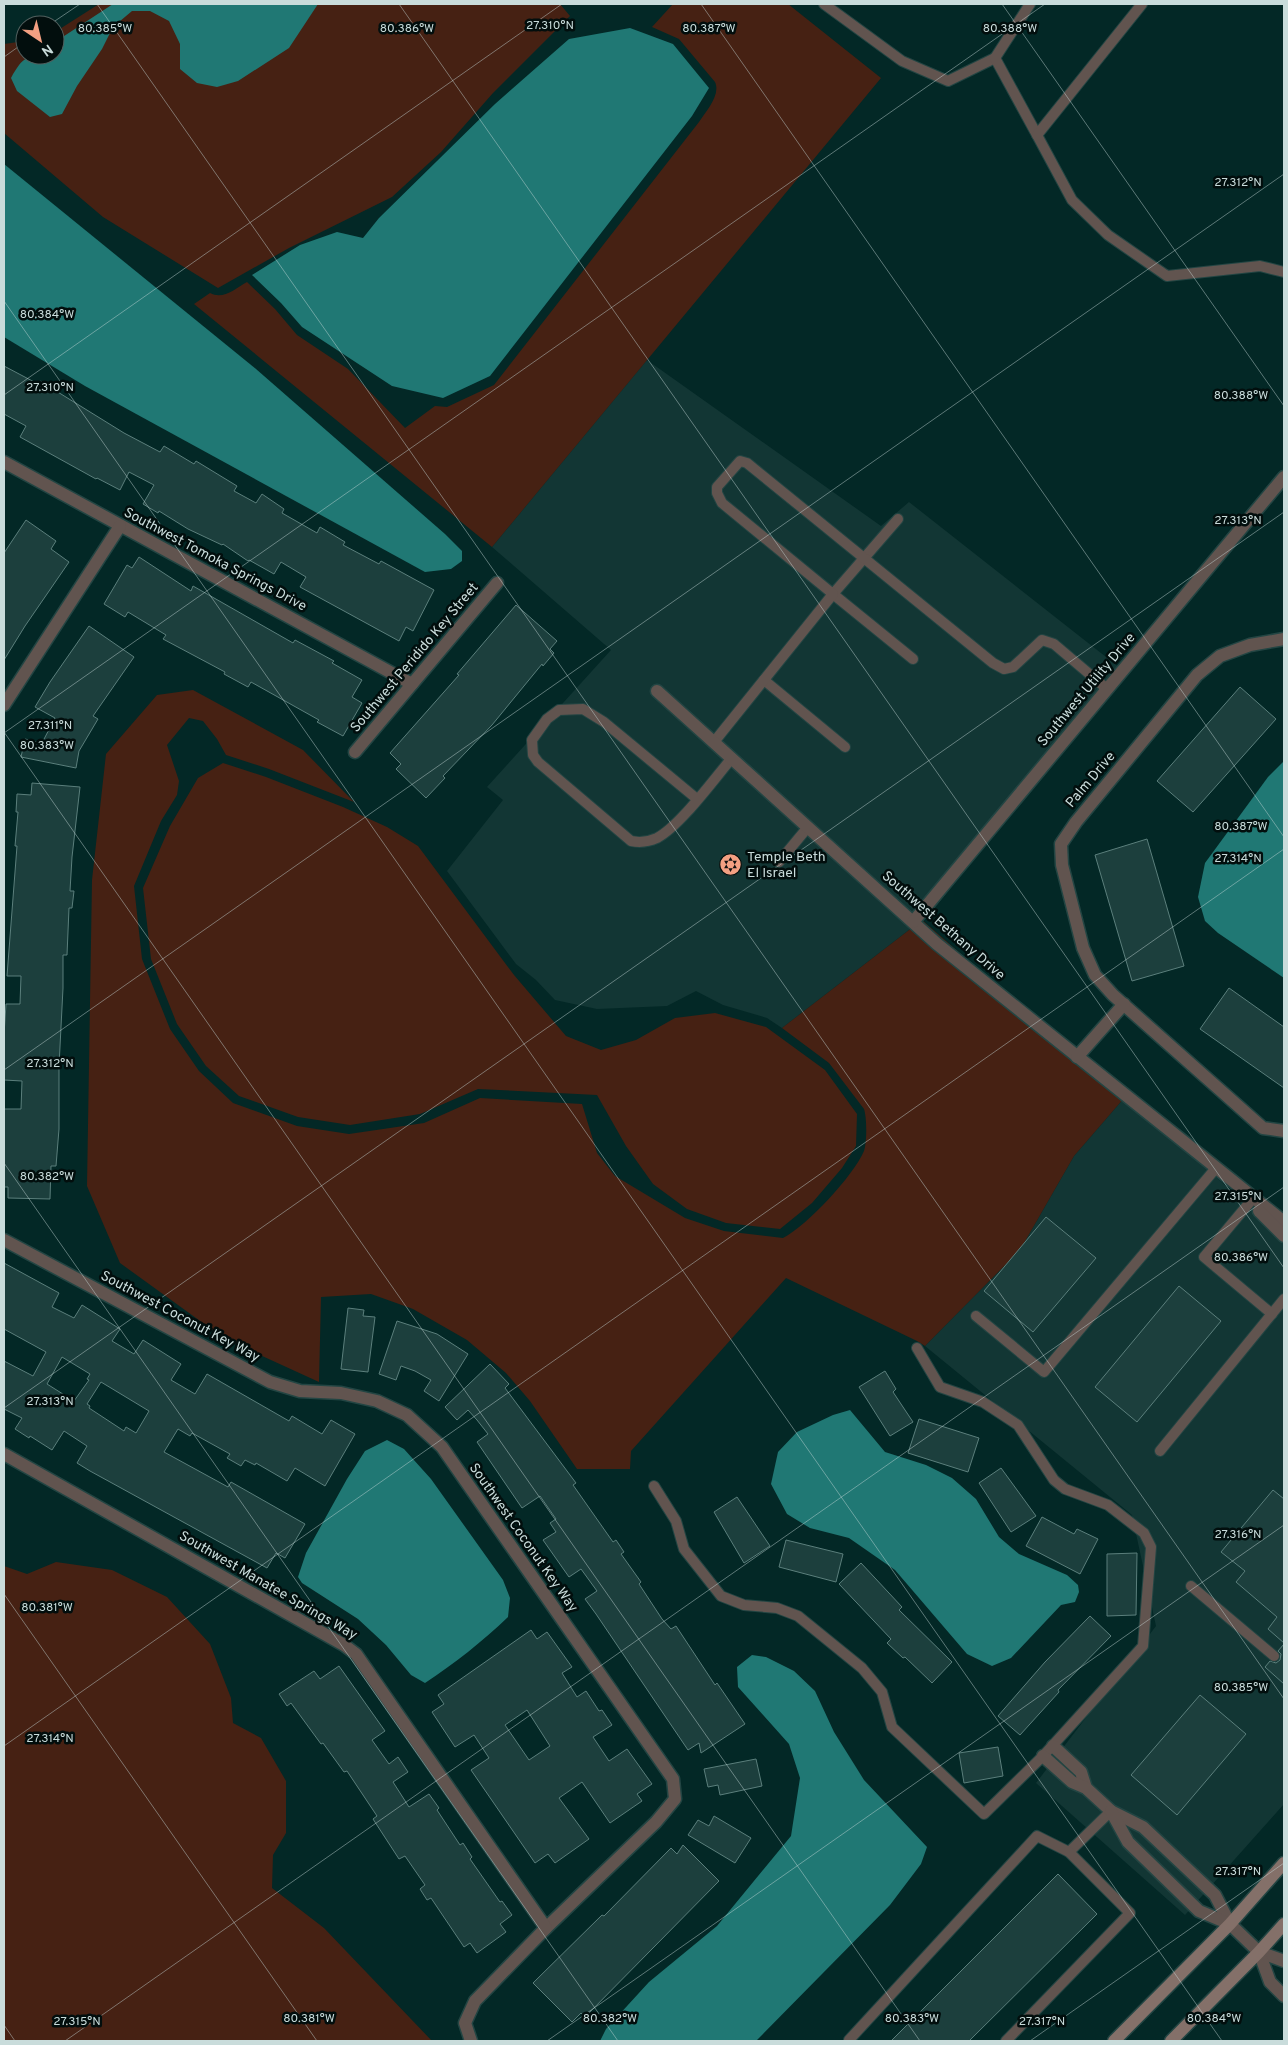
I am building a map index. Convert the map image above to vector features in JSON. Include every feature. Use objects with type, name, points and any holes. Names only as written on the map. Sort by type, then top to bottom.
[{"type":"main road","points":[[1114,2041],[1230,1924],[1284,1863]]},
{"type":"main road","points":[[1171,2041],[1284,1924]]},
{"type":"street","name":"Southwest Tomoka Springs Drive","points":[[4,462],[412,684]]},
{"type":"street","name":"Southwest Utility Drive","points":[[913,922],[1284,477]]},
{"type":"street","points":[[4,705],[120,526]]},
{"type":"street","name":"Southwest Peridido Key Street","points":[[355,752],[497,583]]},
{"type":"street","name":"Palm Drive","points":[[1284,638],[1250,644],[1220,656],[1197,675],[1076,822],[1062,844],[1062,865],[1084,948],[1095,975],[1124,1004],[1263,1128],[1284,1131]]},
{"type":"street","name":"Southwest Bethany Drive","points":[[657,691],[937,944],[1284,1222]]},
{"type":"street","points":[[1077,1056],[1124,1004]]},
{"type":"street","name":"Southwest Bethany Drive","points":[[1218,1170],[1284,1236]]},
{"type":"street","name":"Southwest Coconut Key Way","points":[[4,1240],[270,1382],[300,1391],[341,1394],[377,1401],[407,1415],[442,1448],[673,1779],[675,1799],[656,1822],[546,1928],[475,2001],[465,2023],[471,2041]]},
{"type":"street","name":"Southwest Manatee Springs Way","points":[[4,1454],[344,1645],[356,1654],[546,1928]]},
{"type":"street","points":[[1053,1746],[1081,1772],[1086,1788]]},
{"type":"street","points":[[1043,1756],[1072,1782],[1086,1788],[1111,1811],[1143,1827],[1216,1895],[1230,1924],[1259,1952],[1284,1961]]},
{"type":"street","points":[[1111,1811],[1128,1842],[1199,1911],[1230,1924]]},
{"type":"street","points":[[1259,1952],[1270,1982],[1284,1996]]},
{"type":"lane","points":[[824,4],[902,61],[948,81],[995,58],[1030,4]]},
{"type":"lane","points":[[1037,134],[1142,4]]},
{"type":"lane","points":[[995,58],[1072,200],[1108,235],[1167,276],[1260,266],[1282,268]]},
{"type":"lane","points":[[913,659],[722,503],[717,494],[717,487],[734,466],[740,461],[748,463],[993,663],[1004,669],[1013,667],[1042,640],[1054,644],[1107,689]]},
{"type":"lane","points":[[714,742],[833,594],[898,519]]},
{"type":"lane","points":[[764,680],[845,747]]},
{"type":"lane","points":[[697,799],[604,722],[583,709],[559,710],[547,719],[532,740],[533,755],[538,762],[631,841],[642,843],[658,838],[674,826],[732,758]]},
{"type":"lane","points":[[780,862],[808,827]]},
{"type":"lane","points":[[976,1316],[1044,1372],[1218,1170]]},
{"type":"lane","points":[[1250,1202],[1204,1257],[1272,1314]]},
{"type":"lane","points":[[1160,1451],[1284,1299]]},
{"type":"lane","points":[[654,1486],[676,1521],[684,1549],[721,1596],[744,1605],[777,1608],[798,1616],[862,1668],[882,1692],[892,1727],[984,1814],[1053,1746],[1143,1646],[1151,1546],[1144,1533],[1108,1505],[1065,1489],[1054,1480],[1018,1425],[983,1402],[940,1388],[917,1348]]},
{"type":"lane","points":[[1191,1586],[1274,1656]]},
{"type":"lane","points":[[1069,1852],[1111,1811]]},
{"type":"lane","points":[[849,2041],[1037,1836],[1069,1852],[1130,1913],[1006,2041]]},
{"type":"shaded area","points":[[99,4],[560,4],[570,16],[493,93],[441,152],[392,197],[289,248],[218,288],[103,217],[4,133],[4,44],[15,42],[15,65],[65,65],[65,26]]},
{"type":"shaded area","points":[[673,4],[788,4],[881,78],[492,547],[194,304],[210,293],[215,295],[224,294],[247,282],[275,309],[297,335],[348,369],[405,428],[435,406],[447,407],[494,385],[709,108],[716,92],[715,82],[679,39],[652,27]]},
{"type":"shaded area","points":[[647,360],[881,526],[909,502],[1120,668],[931,913],[782,1028],[767,1018],[723,1005],[696,991],[667,1006],[597,1009],[555,1000],[536,980],[516,964],[447,871],[503,800],[487,787],[611,650],[492,547]]},
{"type":"shaded area","points":[[193,690],[303,750],[354,802],[269,769],[226,755],[217,739],[203,721],[189,718],[167,745],[179,781],[177,795],[161,821],[134,886],[142,959],[170,1029],[199,1071],[233,1103],[297,1126],[349,1134],[424,1123],[480,1098],[582,1104],[597,1153],[615,1176],[685,1218],[724,1231],[783,1238],[793,1232],[817,1211],[850,1173],[864,1151],[866,1118],[864,1109],[829,1063],[782,1028],[922,920],[1125,1097],[1074,1156],[1020,1250],[925,1346],[786,1278],[631,1451],[630,1469],[577,1469],[530,1401],[506,1373],[467,1340],[413,1309],[371,1294],[321,1297],[319,1382],[225,1339],[120,1263],[87,1186],[92,880],[106,754],[157,695]]},
{"type":"shaded area","points":[[223,763],[266,777],[343,807],[387,827],[418,846],[514,975],[566,1036],[601,1050],[636,1040],[675,1018],[715,1013],[766,1027],[825,1070],[857,1114],[856,1146],[842,1168],[812,1203],[780,1229],[726,1223],[687,1209],[653,1184],[626,1146],[597,1095],[478,1089],[420,1114],[350,1125],[298,1117],[239,1096],[206,1066],[177,1024],[151,959],[143,888],[170,826],[198,778]]},
{"type":"shaded area","points":[[1125,1097],[1284,1237],[1284,1804],[1185,1915],[1036,1783],[1156,1626],[1132,1515],[925,1346],[1020,1250],[1074,1156]]},
{"type":"shaded area","points":[[56,1562],[112,1570],[167,1597],[210,1644],[231,1698],[233,1723],[261,1738],[286,1781],[286,1833],[273,1855],[272,1888],[324,1928],[432,2041],[4,2041],[4,1566],[27,1574]]},
{"type":"water","points":[[113,4],[318,4],[289,48],[238,81],[217,87],[197,83],[180,69],[180,44],[169,21],[150,11],[132,11],[113,27],[102,49],[77,86],[62,114],[50,117],[17,91],[11,78],[19,65],[65,65],[65,35]]},
{"type":"water","points":[[630,28],[673,44],[709,88],[692,116],[490,376],[443,398],[392,386],[302,327],[252,275],[300,245],[337,232],[363,238],[379,218],[495,104],[569,39]]},
{"type":"water","points":[[4,164],[256,369],[445,534],[462,551],[462,561],[451,569],[425,572],[85,386],[4,337]]},
{"type":"water","points":[[1284,761],[1284,978],[1218,933],[1205,921],[1198,897],[1205,863],[1268,777]]},
{"type":"water","points":[[850,1410],[885,1452],[926,1465],[952,1478],[976,1499],[999,1537],[1019,1554],[1067,1575],[1078,1585],[1079,1592],[1075,1602],[1061,1605],[1011,1658],[992,1666],[967,1654],[895,1570],[849,1538],[810,1528],[787,1514],[771,1484],[778,1452],[797,1432],[833,1415]]},
{"type":"water","points":[[387,1440],[404,1449],[431,1479],[503,1580],[510,1598],[508,1617],[468,1652],[425,1683],[411,1675],[386,1645],[358,1619],[302,1583],[298,1577],[306,1553],[347,1479],[365,1451]]},
{"type":"water","points":[[752,1655],[766,1657],[794,1671],[815,1691],[834,1732],[864,1780],[927,1847],[921,1864],[890,1905],[756,2041],[600,2041],[606,2029],[649,1982],[717,1926],[791,1836],[800,1778],[789,1744],[738,1687],[737,1667]]},
{"type":"building","points":[[4,366],[38,384],[40,381],[124,433],[160,452],[164,446],[194,464],[196,461],[237,486],[234,491],[256,503],[262,494],[284,509],[282,513],[317,533],[320,527],[345,542],[343,545],[379,564],[381,561],[434,590],[413,631],[406,627],[399,641],[300,587],[306,577],[281,562],[274,574],[248,561],[223,544],[188,529],[159,511],[158,513],[143,504],[154,485],[129,472],[120,490],[96,479],[20,437],[26,426],[4,414]]},
{"type":"building","points":[[26,520],[56,541],[51,549],[69,562],[4,660],[4,553]]},
{"type":"building","points":[[139,557],[191,591],[193,586],[293,643],[295,640],[334,661],[332,663],[362,680],[352,697],[362,703],[343,736],[317,722],[319,720],[251,682],[248,687],[224,674],[225,672],[163,639],[166,635],[128,612],[125,617],[104,604],[127,565],[132,568]]},
{"type":"building","points":[[516,605],[557,641],[550,649],[554,653],[543,666],[542,664],[492,725],[443,776],[445,778],[426,798],[396,769],[401,764],[390,753],[459,675],[457,674]]},
{"type":"building","points":[[89,626],[134,657],[93,716],[98,719],[79,751],[76,768],[21,757],[25,739],[42,743],[55,718],[35,707]]},
{"type":"building","points":[[1240,687],[1276,719],[1193,812],[1157,781]]},
{"type":"building","points":[[32,783],[80,787],[70,891],[74,891],[72,908],[69,908],[67,955],[63,955],[59,1129],[56,1166],[51,1166],[50,1199],[8,1198],[8,1187],[4,1187],[4,1109],[21,1109],[22,1081],[4,1080],[6,1004],[20,1004],[21,976],[7,976],[17,846],[15,846],[18,812],[16,812],[17,794],[31,795]]},
{"type":"building","points":[[1147,839],[1184,966],[1132,981],[1095,855]]},
{"type":"building","points":[[1229,988],[1284,1027],[1284,1088],[1200,1029]]},
{"type":"building","points":[[1046,1217],[1096,1258],[1033,1332],[984,1291]]},
{"type":"building","points":[[4,1263],[59,1293],[52,1307],[74,1318],[82,1305],[120,1329],[112,1341],[134,1354],[143,1340],[181,1364],[171,1380],[195,1394],[207,1374],[289,1421],[292,1416],[322,1434],[331,1420],[355,1434],[325,1486],[295,1468],[287,1481],[256,1463],[255,1465],[245,1460],[241,1466],[227,1458],[230,1454],[192,1433],[190,1436],[178,1429],[164,1452],[228,1487],[231,1482],[305,1524],[285,1558],[276,1553],[267,1568],[77,1463],[87,1446],[64,1431],[52,1450],[15,1429],[22,1418],[4,1409],[4,1361],[33,1376],[46,1352],[4,1329]],"holes":[[[62,1357],[90,1374],[87,1379],[89,1380],[74,1401],[47,1384]],[[101,1382],[149,1411],[136,1433],[126,1427],[124,1431],[89,1408],[90,1406],[87,1404]]]},
{"type":"building","points":[[1179,1286],[1221,1321],[1137,1422],[1095,1387]]},
{"type":"building","points":[[348,1308],[364,1310],[363,1316],[375,1317],[368,1372],[341,1369]]},
{"type":"building","points":[[397,1321],[437,1334],[468,1354],[439,1401],[424,1391],[431,1380],[415,1371],[401,1366],[396,1380],[379,1374]]},
{"type":"building","points":[[490,1364],[509,1384],[505,1388],[576,1483],[573,1485],[613,1542],[616,1540],[624,1552],[621,1554],[641,1582],[639,1584],[662,1619],[671,1629],[676,1626],[715,1685],[717,1683],[745,1724],[701,1753],[699,1743],[688,1750],[585,1599],[597,1591],[581,1569],[569,1577],[543,1540],[556,1532],[550,1523],[556,1519],[540,1496],[522,1508],[477,1442],[488,1434],[468,1410],[457,1420],[445,1407]]},
{"type":"building","points":[[885,1371],[896,1389],[893,1392],[913,1422],[890,1436],[859,1387]]},
{"type":"building","points":[[919,1419],[979,1438],[968,1472],[908,1453]]},
{"type":"building","points":[[1001,1468],[1036,1516],[1011,1532],[979,1483]]},
{"type":"building","points":[[1273,1490],[1284,1499],[1284,1643],[1268,1629],[1277,1617],[1236,1582],[1245,1571],[1221,1552]]},
{"type":"building","points":[[737,1497],[770,1546],[744,1563],[714,1512]]},
{"type":"building","points":[[1042,1517],[1074,1534],[1077,1529],[1098,1539],[1080,1574],[1026,1546]]},
{"type":"building","points":[[786,1540],[843,1554],[836,1582],[779,1567]]},
{"type":"building","points":[[1137,1553],[1136,1615],[1107,1616],[1107,1554]]},
{"type":"building","points":[[861,1563],[902,1607],[899,1610],[952,1662],[932,1683],[887,1643],[891,1639],[839,1584]]},
{"type":"building","points":[[1090,1616],[1111,1636],[1058,1690],[1059,1692],[1020,1735],[998,1716],[1045,1662]]},
{"type":"building","points":[[531,1630],[537,1639],[547,1632],[572,1667],[562,1673],[577,1697],[586,1691],[599,1711],[602,1710],[612,1725],[593,1737],[609,1761],[627,1749],[652,1784],[637,1794],[642,1801],[610,1823],[582,1782],[559,1798],[589,1839],[555,1863],[548,1854],[535,1863],[471,1770],[489,1758],[474,1735],[455,1747],[432,1712],[444,1704],[438,1695]],"holes":[[[527,1710],[550,1746],[529,1760],[505,1725]]]},
{"type":"building","points":[[1284,1644],[1284,1684],[1265,1667],[1270,1661],[1276,1663],[1280,1660],[1281,1654],[1278,1651]]},
{"type":"building","points":[[339,1666],[385,1731],[372,1740],[389,1764],[398,1757],[408,1772],[393,1782],[409,1807],[429,1794],[460,1845],[463,1843],[472,1857],[470,1859],[500,1902],[502,1901],[512,1915],[500,1924],[506,1932],[477,1953],[470,1943],[464,1947],[431,1898],[427,1900],[420,1889],[425,1885],[405,1856],[399,1859],[373,1819],[377,1816],[347,1771],[344,1772],[291,1703],[287,1706],[279,1694],[314,1671],[320,1679]]},
{"type":"building","points":[[1200,1695],[1246,1734],[1177,1815],[1131,1775]]},
{"type":"building","points":[[998,1747],[1003,1776],[964,1783],[959,1753]]},
{"type":"building","points":[[756,1759],[762,1786],[720,1795],[718,1785],[708,1787],[704,1769]]},
{"type":"building","points":[[714,1816],[751,1838],[735,1863],[688,1835],[698,1820],[709,1826]]},
{"type":"building","points":[[683,1845],[719,1881],[585,2017],[581,2013],[572,2022],[533,1983],[602,1915],[604,1916],[671,1848],[677,1854]]},
{"type":"building","points":[[1058,1874],[1097,1914],[969,2041],[891,2041]]},
{"type":"place","name":"Temple Beth El Israel","points":[[731,865]]}]
